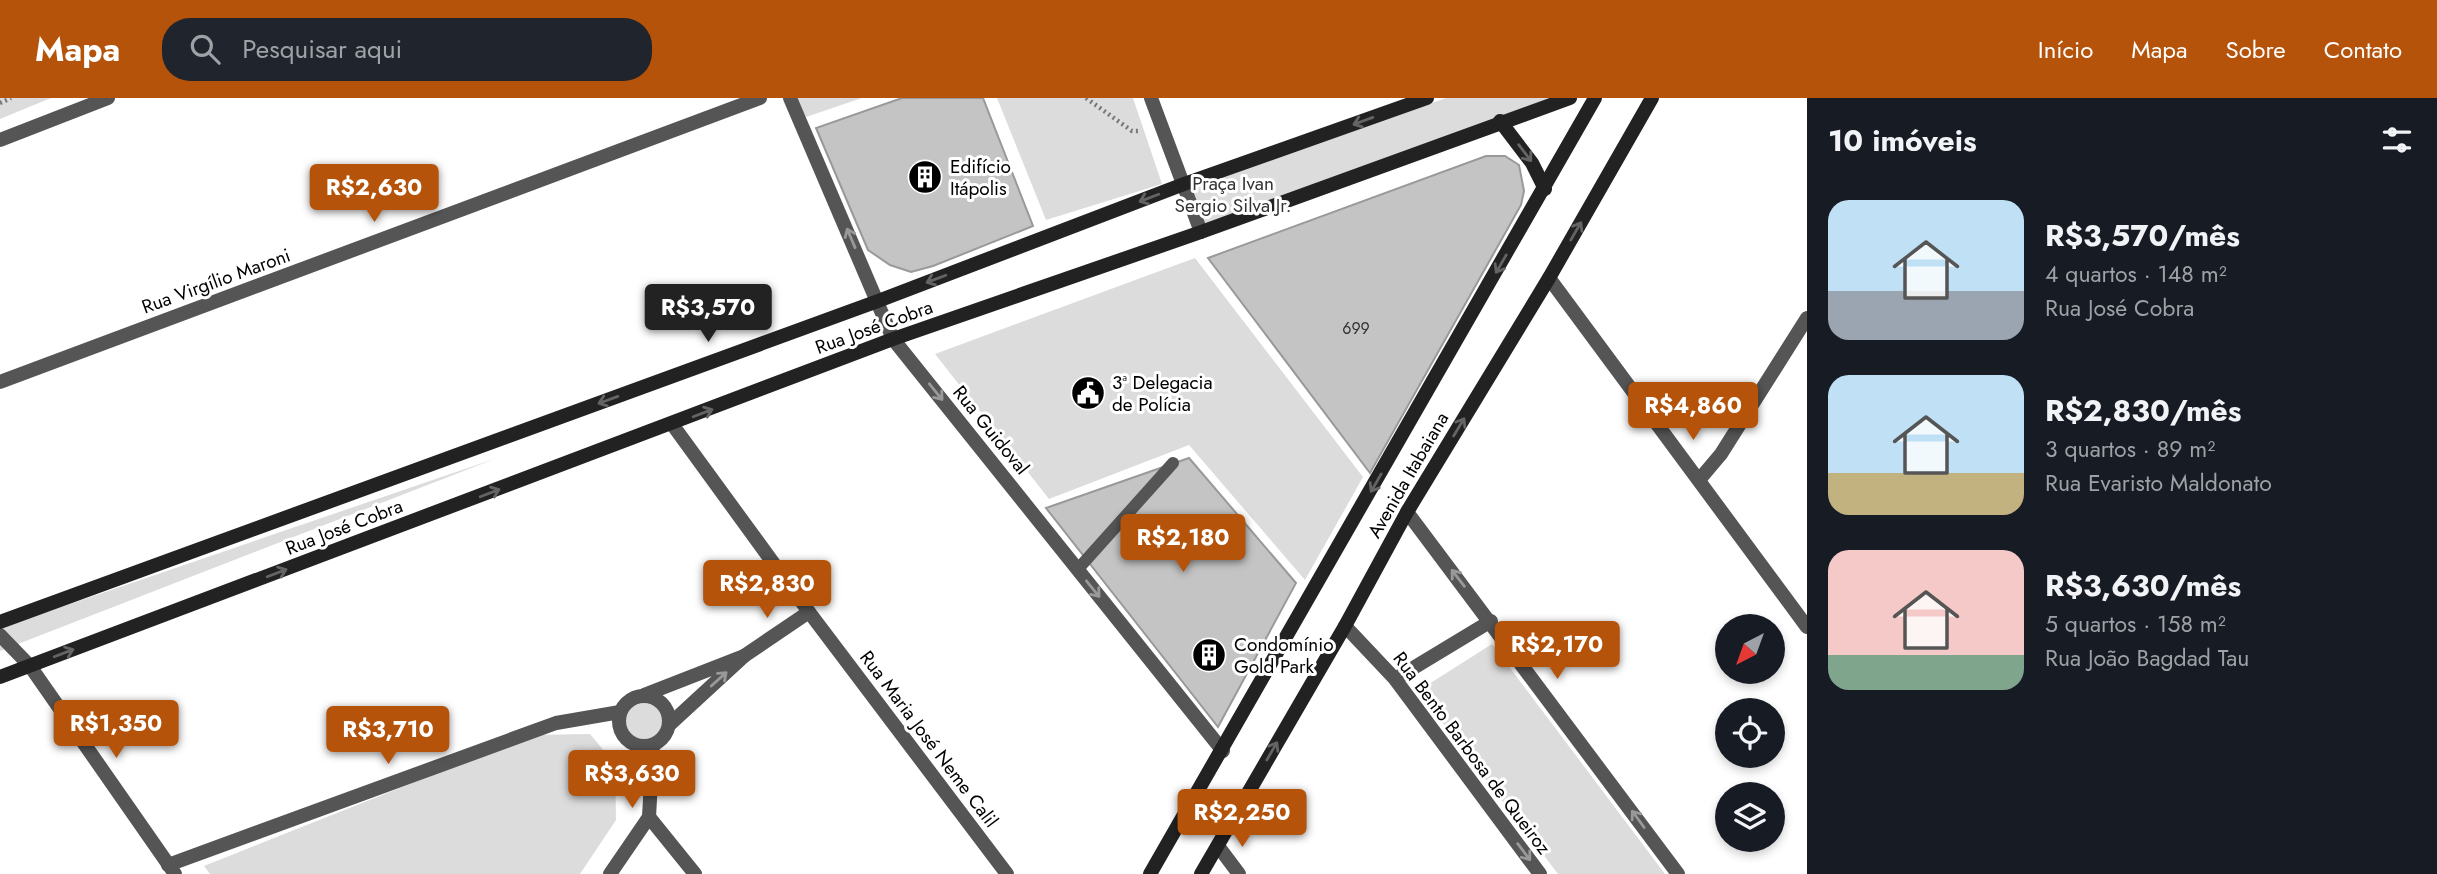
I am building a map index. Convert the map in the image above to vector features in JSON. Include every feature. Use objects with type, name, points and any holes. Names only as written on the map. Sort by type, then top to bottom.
[{"type":"street","points":[[0,140],[108,98]]},
{"type":"street","name":"Rua Virgílio Maroni","points":[[0,382],[760,98]]},
{"type":"street","name":"Rua Guidoval","points":[[790,98],[893,339],[1223,751]]},
{"type":"street","points":[[1151,98],[1201,232]]},
{"type":"street","name":"Rua José Cobra","points":[[0,622],[878,301],[1184,184],[1427,98]]},
{"type":"street","name":"Rua José Cobra","points":[[0,677],[893,339],[1201,232],[1500,121],[1570,98]]},
{"type":"street","name":"Avenida Itabaiana","points":[[1150,874],[1223,751],[1595,98]]},
{"type":"street","name":"Avenida Itabaiana","points":[[1202,874],[1345,626],[1407,512],[1549,278],[1652,98]]},
{"type":"street","points":[[1500,121],[1532,163],[1545,189]]},
{"type":"street","points":[[1549,278],[1807,627]]},
{"type":"street","points":[[1699,480],[1721,454],[1807,318]]},
{"type":"street","name":"Rua Maria José Neme Calil","points":[[672,424],[809,612],[1007,874]]},
{"type":"street","points":[[1407,512],[1678,874]]},
{"type":"street","points":[[744,656],[629,700],[620,712],[619,729],[629,742],[653,745],[660,740],[669,725],[744,656],[809,612]]},
{"type":"street","points":[[1395,679],[1491,621]]},
{"type":"street","name":"Rua Bento Barbosa de Queiroz","points":[[1345,626],[1395,679],[1540,874]]},
{"type":"street","points":[[0,635],[30,666],[171,869],[556,723],[620,712]]},
{"type":"street","points":[[644,695],[660,701],[666,708],[669,725]]},
{"type":"street","points":[[610,874],[649,817],[653,745]]},
{"type":"street","points":[[649,817],[695,874]]},
{"type":"street","points":[[1218,846],[1239,874]]},
{"type":"lane","points":[[1078,569],[1173,463]]},
{"type":"path","points":[[0,103],[11,98]]},
{"type":"path","points":[[1086,98],[1132,131],[1163,130]]},
{"type":"green space","points":[[0,98],[51,98],[0,119]]},
{"type":"green space","points":[[796,98],[862,98],[806,117]]},
{"type":"green space","points":[[997,98],[1133,98],[1162,184],[1046,220]]},
{"type":"green space","name":"Praça Ivan Sergio Silva Jr.","points":[[1446,98],[1554,98],[1206,225],[1192,187]]},
{"type":"green space","points":[[1195,258],[1363,477],[1305,580],[1189,445],[1049,499],[935,354]]},
{"type":"green space","points":[[497,458],[0,651],[0,628]]},
{"type":"green space","points":[[1492,644],[1665,874],[1558,874],[1418,691]]},
{"type":"green space","points":[[643,701],[651,702],[657,707],[662,713],[662,729],[657,735],[651,740],[643,741],[635,740],[629,735],[624,729],[623,721],[624,713],[629,707],[635,702]]},
{"type":"green space","points":[[590,734],[615,764],[616,820],[580,874],[210,874],[204,866],[533,735]]},
{"type":"building","name":"Edifício Itápolis","points":[[902,98],[983,98],[1033,226],[933,266],[911,272],[890,265],[868,250],[816,128]]},
{"type":"building","points":[[1486,156],[1505,156],[1519,165],[1524,191],[1521,205],[1370,473],[1208,258]]},
{"type":"building","name":"Condomínio Gold Park","points":[[1189,458],[1296,583],[1218,727],[1046,508]]},
{"type":"place","name":"Edifício Itápolis","points":[[925,177]]},
{"type":"place","name":"3ª Delegacia de Polícia","points":[[1088,393]]},
{"type":"place","name":"Condomínio Gold Park","points":[[1209,655]]}]
